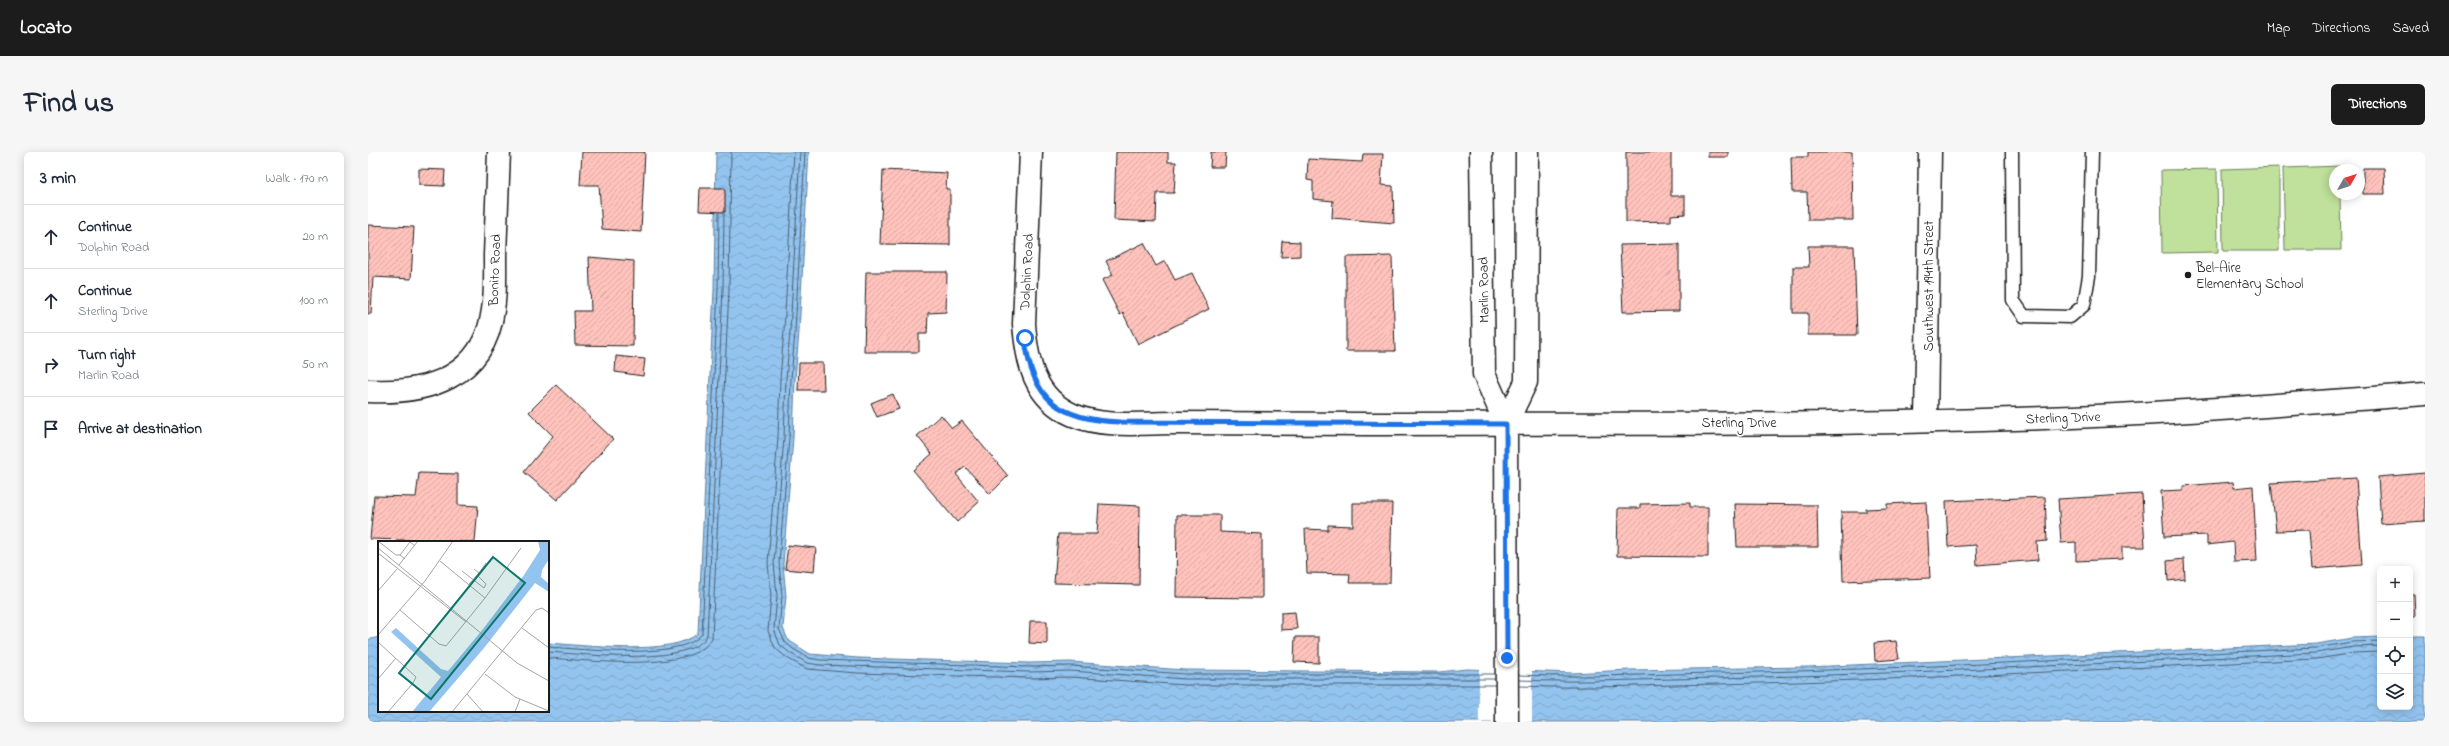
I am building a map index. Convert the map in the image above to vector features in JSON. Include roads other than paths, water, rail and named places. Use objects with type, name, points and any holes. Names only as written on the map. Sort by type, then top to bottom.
[{"type":"street","name":"Bonito Road","points":[[368,391],[420,389],[438,384],[454,375],[481,346],[493,310],[499,152]]},
{"type":"street","name":"Dolphin Road","points":[[1031,152],[1024,324],[1026,351],[1038,386],[1056,406]]},
{"type":"street","name":"Marlin Road","points":[[1481,152],[1484,374],[1506,424],[1507,722]]},
{"type":"street","name":"Marlin Road","points":[[1506,424],[1526,382],[1527,152]]},
{"type":"street","name":"Southwest 194th Street","points":[[1926,421],[1930,152]]},
{"type":"street","name":"Sterling Drive","points":[[1056,406],[1078,417],[1103,422],[1506,424],[1926,421],[2116,415],[2425,394]]},
{"type":"lane","points":[[2012,152],[2013,300],[2024,316],[2070,317],[2084,305],[2088,276],[2092,152]]},
{"type":"water","points":[[716,152],[809,152],[795,380],[793,438],[783,564],[786,596],[783,628],[788,640],[810,654],[858,658],[1030,663],[1070,662],[1185,670],[1439,672],[1467,669],[1572,673],[1629,670],[1808,667],[2316,644],[2352,638],[2377,637],[2377,710],[2413,710],[2413,636],[2425,636],[2425,722],[368,722],[368,640],[378,637],[378,712],[549,712],[549,643],[627,648],[649,647],[669,645],[686,640],[698,633],[714,289]]},
{"type":"place","name":"Bel-Aire Elementary School","points":[[2188,275]]}]
